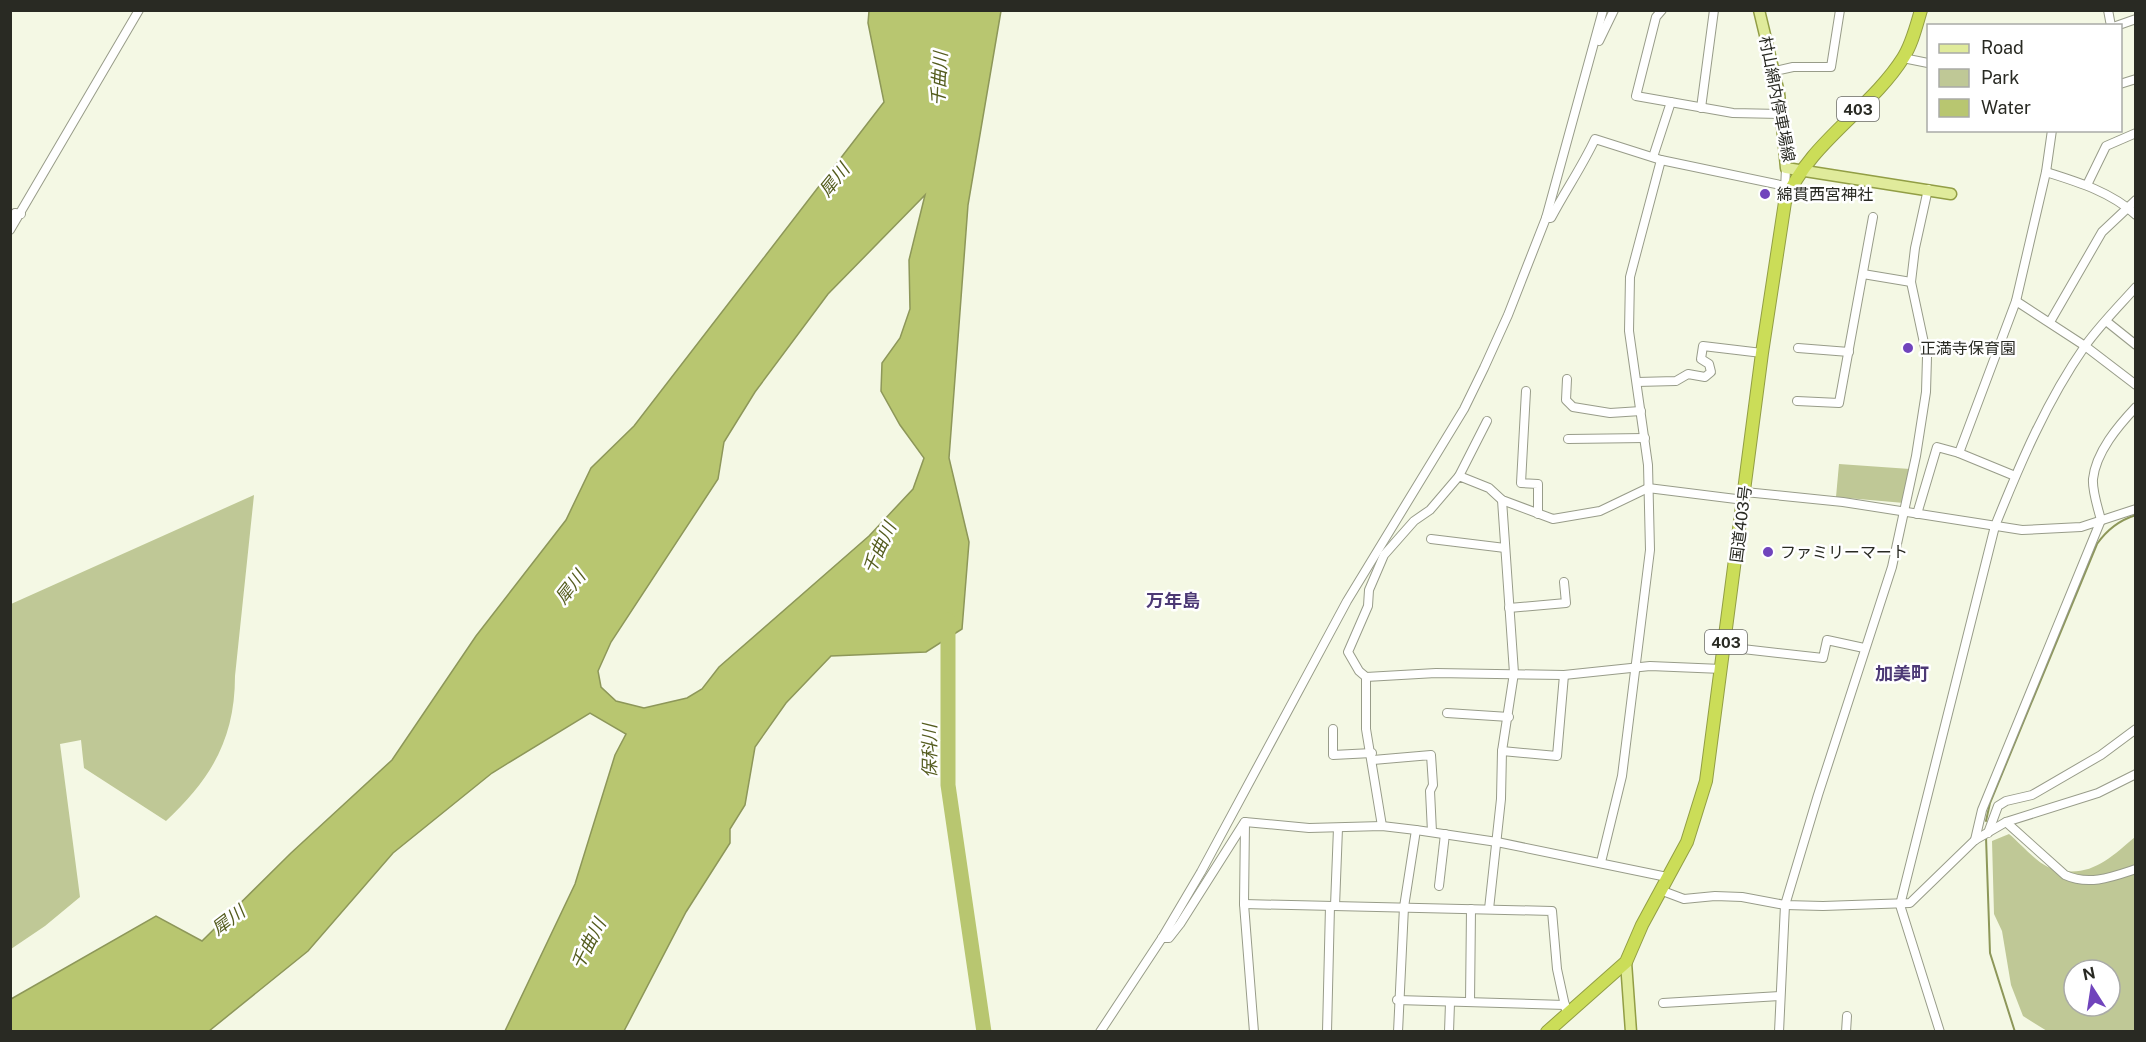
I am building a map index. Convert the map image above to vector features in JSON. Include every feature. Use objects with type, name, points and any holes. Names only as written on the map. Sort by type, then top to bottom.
[{"type":"highway","name":"国道403号","points":[[1547,1032],[1566,1010],[1626,962],[1660,890],[1687,842],[1699,812],[1706,781],[1722,669],[1762,353],[1785,202],[1803,171],[1903,58],[1913,39],[1921,10]]},
{"type":"main road","name":"村山綿内停車場線","points":[[1759,10],[1775,71],[1782,114],[1786,168],[1951,194]]},
{"type":"main road","points":[[1626,962],[1631,1032]]},
{"type":"street","points":[[10,230],[140,10]]},
{"type":"street","points":[[1100,1032],[1162,938],[1234,813],[1347,601],[1381,553],[1464,409],[1508,315],[1546,218],[1603,10]]},
{"type":"street","points":[[1592,56],[1614,10]]},
{"type":"street","points":[[1662,10],[1656,17],[1636,96],[1733,114],[1782,114]]},
{"type":"street","points":[[1701,108],[1714,10]]},
{"type":"street","points":[[1775,71],[1793,67],[1832,67],[1840,10]]},
{"type":"street","points":[[2122,24],[2136,19]]},
{"type":"street","points":[[1903,58],[1927,63]]},
{"type":"street","points":[[1653,157],[1671,102]]},
{"type":"street","points":[[1959,453],[2016,301],[2046,172],[2052,132]]},
{"type":"street","points":[[2086,185],[2106,146],[2136,133]]},
{"type":"street","points":[[1546,218],[1551,218],[1572,180],[1583,168],[1595,140],[1661,160],[1785,186]]},
{"type":"street","points":[[1601,862],[1622,776],[1650,550],[1651,519],[1645,438],[1629,331],[1630,277],[1661,160]]},
{"type":"street","points":[[1785,202],[1786,168]]},
{"type":"street","points":[[2046,172],[2086,185],[2126,206],[2136,215]]},
{"type":"street","points":[[1912,514],[1926,392],[1927,357],[1911,282],[1915,248],[1928,189]]},
{"type":"street","points":[[2050,322],[2102,232],[2126,206],[2136,200]]},
{"type":"street","points":[[10,218],[15,213],[21,214]]},
{"type":"street","points":[[1797,401],[1839,403],[1873,217]]},
{"type":"street","points":[[1863,274],[1911,282]]},
{"type":"street","points":[[1940,1032],[1900,905],[1995,526],[2036,430],[2085,346],[2136,287]]},
{"type":"street","points":[[2016,301],[2085,346],[2136,385]]},
{"type":"street","points":[[2106,321],[2136,345]]},
{"type":"street","points":[[1637,382],[1676,381],[1688,374],[1705,377],[1711,372],[1709,364],[1701,359],[1703,346],[1762,353]]},
{"type":"street","points":[[1798,348],[1849,352]]},
{"type":"street","points":[[1567,379],[1566,400],[1573,407],[1610,413],[1641,411]]},
{"type":"street","points":[[1526,390],[1521,483],[1538,484],[1538,514]]},
{"type":"street","points":[[1975,840],[1982,810],[2101,520],[2092,481],[2096,466],[2105,447],[2136,406]]},
{"type":"street","points":[[1487,421],[1459,476],[1430,510],[1414,521],[1381,553],[1369,590],[1368,606],[1348,652],[1359,671],[1366,677],[1514,673],[1564,675],[1635,668],[1722,669]]},
{"type":"street","points":[[1568,439],[1645,438]]},
{"type":"street","points":[[1779,1032],[1785,905],[1818,795],[1848,710],[1864,648],[1937,447],[1959,453],[2015,476]]},
{"type":"street","points":[[1459,476],[1488,488],[1502,500],[1553,519],[1579,517],[1600,511],[1648,488],[1843,502],[2022,530],[2061,530],[2136,509]]},
{"type":"street","points":[[1489,909],[1497,842],[1502,751],[1514,673],[1502,500]]},
{"type":"street","points":[[1431,538],[1505,548]]},
{"type":"street","points":[[1509,608],[1566,603],[1564,582]]},
{"type":"street","points":[[1725,647],[1823,658],[1827,640],[1864,648]]},
{"type":"street","points":[[1502,751],[1557,756],[1564,675]]},
{"type":"street","points":[[1366,677],[1366,729],[1382,826]]},
{"type":"street","points":[[1447,713],[1509,717]]},
{"type":"street","points":[[1333,729],[1332,755],[1372,757],[1431,755],[1432,832]]},
{"type":"street","points":[[1988,833],[1998,806],[2006,801],[2032,795],[2101,755],[2136,729]]},
{"type":"street","points":[[1660,890],[1684,899],[1714,896],[1742,897],[1785,905],[1900,905],[1910,903],[1975,840],[2006,822],[2098,794],[2136,774]]},
{"type":"street","points":[[2126,779],[2136,780]]},
{"type":"street","points":[[1162,938],[1169,938],[1180,924],[1245,822]]},
{"type":"street","points":[[1245,822],[1338,828],[1382,826],[1432,832],[1601,862],[1667,878]]},
{"type":"street","points":[[1245,822],[1244,904],[1254,1032]]},
{"type":"street","points":[[2006,822],[2018,836],[2073,879],[2088,881],[2136,869]]},
{"type":"street","points":[[1327,1032],[1338,828]]},
{"type":"street","points":[[1398,1032],[1397,1000],[1404,907],[1416,830]]},
{"type":"street","points":[[1439,886],[1445,834]]},
{"type":"street","points":[[1244,904],[1552,911],[1557,969],[1566,1010],[1470,1002],[1397,1000]]},
{"type":"street","points":[[1470,1002],[1471,909]]},
{"type":"street","points":[[1663,1003],[1780,996]]},
{"type":"street","points":[[1449,1032],[1450,1003]]},
{"type":"street","points":[[1846,1032],[1847,1016]]},
{"type":"green space","points":[[1839,464],[1910,469],[1904,503],[1836,497]]},
{"type":"green space","points":[[254,495],[231,719],[225,738],[208,773],[166,821],[84,768],[81,740],[60,744],[80,897],[45,926],[11,949],[11,604]]},
{"type":"green space","points":[[2009,834],[2048,867],[2062,871],[2074,871],[2096,866],[2135,837],[2135,1031],[2047,1031],[2023,1016],[2011,985],[2002,931],[1994,914],[1992,841]]},
{"type":"water","points":[[869,11],[1001,11],[968,205],[949,458],[969,542],[962,629],[926,652],[831,656],[786,703],[755,747],[745,805],[730,829],[730,843],[686,912],[624,1031],[505,1031],[575,884],[615,755],[626,734],[590,713],[492,773],[393,853],[308,951],[209,1031],[11,1031],[11,999],[156,916],[202,941],[291,853],[392,760],[476,636],[566,520],[591,468],[634,426],[884,102],[868,23]],"holes":[[[925,195],[909,260],[910,309],[900,338],[882,363],[881,391],[900,425],[924,458],[913,489],[869,536],[719,667],[702,689],[687,698],[644,708],[616,701],[601,687],[598,671],[611,642],[718,479],[724,442],[755,392],[828,294]]]},
{"type":"waterway","points":[[1986,821],[1990,803],[2097,544],[2114,527],[2136,515]]},
{"type":"waterway","name":"保科川","points":[[948,620],[948,785],[984,1032]]},
{"type":"waterway","points":[[1986,837],[1990,953],[2015,1032]]},
{"type":"place","name":"綿貫西宮神社","points":[[1765,194]]},
{"type":"place","name":"正満寺保育園","points":[[1908,348]]},
{"type":"place","name":"ファミリーマート","points":[[1768,552]]},
{"type":"district","name":"万年島","points":[[1173,600]]},
{"type":"district","name":"加美町","points":[[1902,673]]},
{"type":"water label","name":"千曲川","points":[[939,79]]},
{"type":"water label","name":"犀川","points":[[834,180]]},
{"type":"water label","name":"千曲川","points":[[879,548]]},
{"type":"water label","name":"犀川","points":[[570,587]]},
{"type":"water label","name":"犀川","points":[[228,920]]},
{"type":"water label","name":"千曲川","points":[[588,944]]}]
